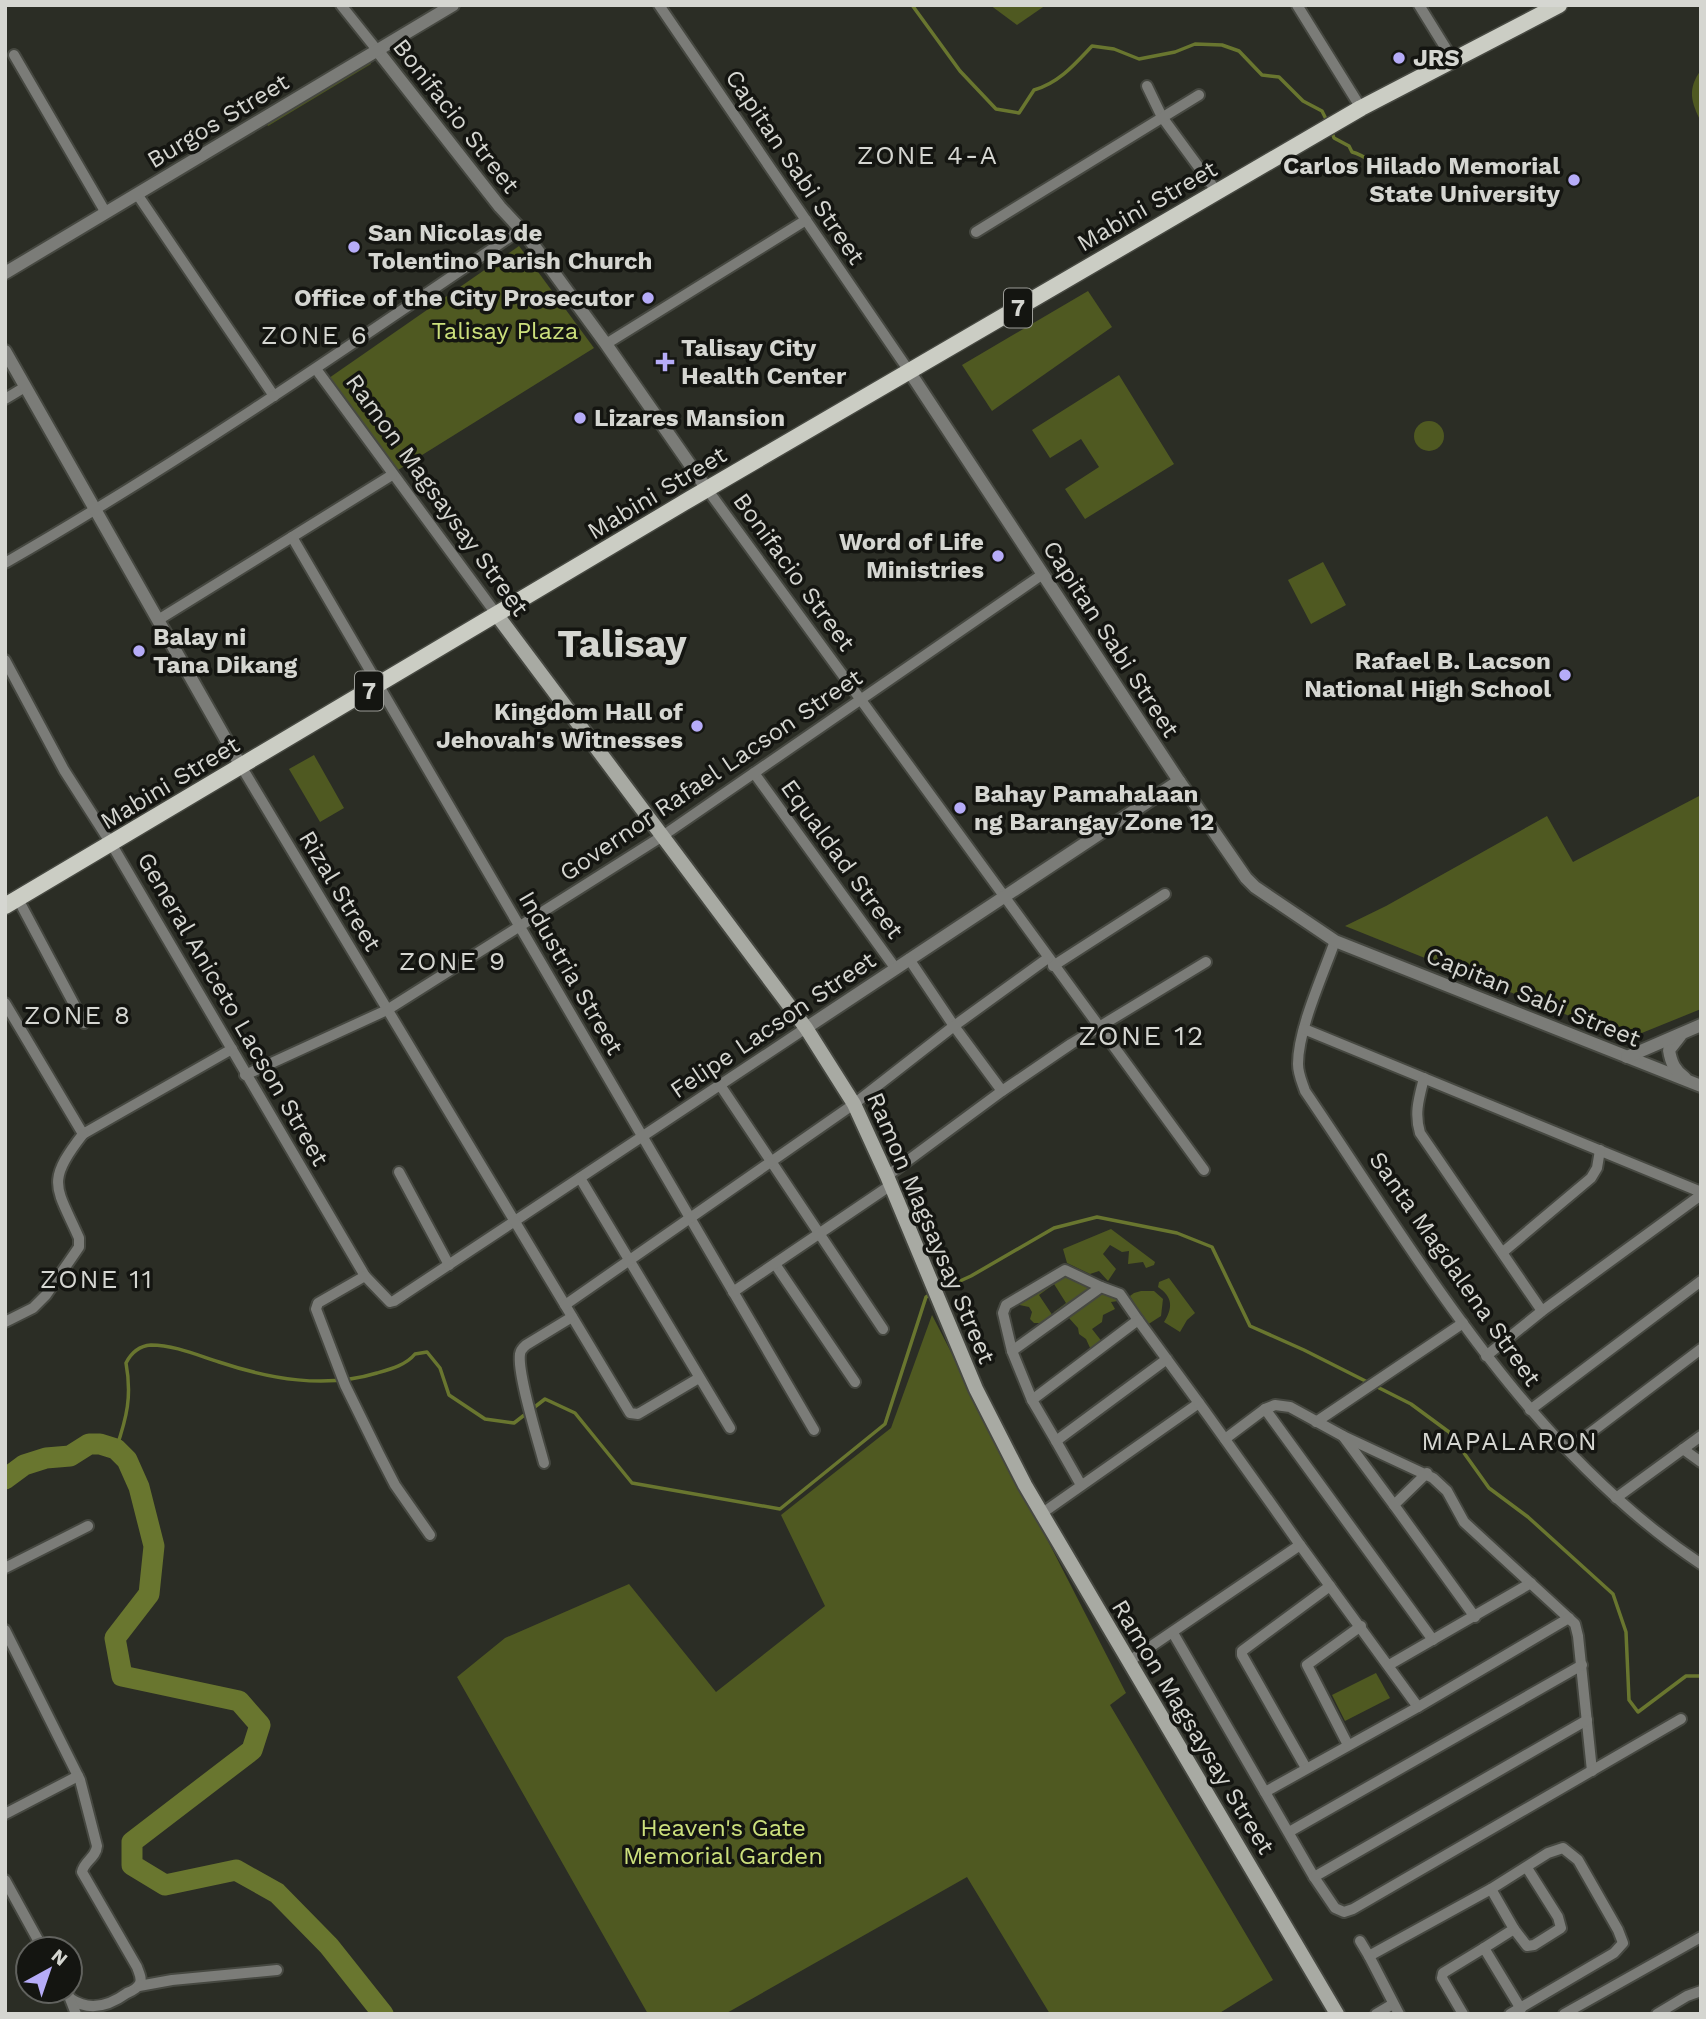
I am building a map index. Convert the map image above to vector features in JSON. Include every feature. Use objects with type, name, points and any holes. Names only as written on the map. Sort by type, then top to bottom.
[{"type":"main road","name":"Mabini Street","points":[[12,903],[707,489],[1361,108],[1453,60],[1535,10],[1559,5]]},
{"type":"main road","name":"Ramon Magsaysay Street","points":[[496,615],[806,1028],[854,1104],[889,1180],[976,1389],[1041,1514],[1337,2014]]},
{"type":"street","name":"Bonifacio Street","points":[[341,5],[520,230],[606,344],[707,489],[1204,1170]]},
{"type":"street","name":"Burgos Street","points":[[5,274],[453,5]]},
{"type":"street","name":"Capitan Sabi Street","points":[[659,5],[909,371],[1179,781],[1246,878],[1264,894],[1335,941],[1696,1084]]},
{"type":"street","points":[[1297,5],[1361,108]]},
{"type":"street","points":[[1419,5],[1453,60]]},
{"type":"street","points":[[14,55],[106,213]]},
{"type":"street","points":[[1147,86],[1162,117],[1217,192]]},
{"type":"street","points":[[976,232],[1199,95]]},
{"type":"street","points":[[137,194],[274,396]]},
{"type":"street","points":[[606,344],[806,220]]},
{"type":"street","points":[[5,563],[96,511],[316,369],[520,230]]},
{"type":"street","name":"Rizal Street","points":[[5,351],[241,766],[630,1413],[634,1415],[699,1378]]},
{"type":"street","name":"Ramon Magsaysay Street","points":[[316,369],[496,615]]},
{"type":"street","points":[[5,399],[25,387]]},
{"type":"street","points":[[158,620],[392,475]]},
{"type":"street","name":"Industria Street","points":[[292,537],[814,1430]]},
{"type":"street","name":"Governor Rafael Lacson Street","points":[[245,1075],[387,1010],[661,837],[1043,574]]},
{"type":"street","name":"General Aniceto Lacson Street","points":[[5,660],[64,769],[112,845],[365,1276],[390,1302]]},
{"type":"street","name":"Equaldad Street","points":[[754,773],[896,969]]},
{"type":"street","name":"Felipe Lacson Street","points":[[390,1302],[1179,781]]},
{"type":"street","points":[[565,1305],[854,1104],[954,1026],[1051,962],[1165,894]]},
{"type":"street","points":[[12,903],[84,1023]]},
{"type":"street","name":"Santa Magdalena Street","points":[[1335,941],[1304,1029],[1298,1061],[1299,1075],[1305,1091],[1486,1356],[1530,1410],[1616,1498],[1674,1546],[1701,1564]]},
{"type":"street","points":[[909,958],[1002,1091]]},
{"type":"street","points":[[733,1292],[819,1233],[1002,1091],[1099,1027],[1206,962]]},
{"type":"street","points":[[5,1003],[83,1135]]},
{"type":"street","points":[[1627,1058],[1701,1025]]},
{"type":"street","points":[[1304,1029],[1601,1150],[1701,1194],[1542,1311],[1486,1356]]},
{"type":"street","points":[[1688,1031],[1677,1039],[1669,1051],[1671,1063],[1678,1074],[1696,1084]]},
{"type":"street","points":[[5,1322],[33,1308],[46,1295],[79,1247],[79,1238],[56,1185],[62,1162],[83,1135],[232,1049]]},
{"type":"street","points":[[1424,1078],[1415,1119],[1420,1133],[1542,1311]]},
{"type":"street","points":[[720,1085],[883,1329]]},
{"type":"street","points":[[1503,1252],[1591,1178],[1597,1168],[1601,1150]]},
{"type":"street","points":[[399,1172],[449,1265]]},
{"type":"street","points":[[580,1178],[730,1428]]},
{"type":"street","points":[[775,1264],[855,1382]]},
{"type":"street","points":[[1081,1485],[1032,1400],[1012,1351],[1003,1313],[1006,1305],[1066,1270],[1120,1294],[1418,1707]]},
{"type":"street","points":[[365,1276],[318,1303],[316,1307],[345,1385],[395,1485],[430,1535]]},
{"type":"street","points":[[1530,1410],[1701,1281]]},
{"type":"street","points":[[1012,1351],[1101,1287]]},
{"type":"street","points":[[544,1463],[522,1374],[521,1350],[572,1317]]},
{"type":"street","points":[[1032,1400],[1138,1320]]},
{"type":"street","points":[[1316,1422],[1463,1323]]},
{"type":"street","points":[[1569,1449],[1701,1349]]},
{"type":"street","points":[[1056,1441],[1167,1359]]},
{"type":"street","points":[[1041,1514],[1199,1404]]},
{"type":"street","points":[[1225,1439],[1265,1409],[1283,1405],[1343,1436],[1427,1473],[1447,1491],[1464,1522],[1575,1624],[1582,1665],[1592,1771]]},
{"type":"street","points":[[1265,1409],[1433,1640]]},
{"type":"street","points":[[1343,1436],[1475,1617]]},
{"type":"street","points":[[1616,1498],[1701,1436]]},
{"type":"street","points":[[1683,1449],[1701,1462]]},
{"type":"street","points":[[1394,1504],[1427,1473]]},
{"type":"street","points":[[5,1568],[88,1526]]},
{"type":"street","points":[[1128,1662],[1300,1545]]},
{"type":"street","points":[[1389,1665],[1531,1583]]},
{"type":"street","points":[[1306,1768],[1242,1651],[1330,1586]]},
{"type":"street","points":[[1265,1792],[1418,1707],[1569,1618]]},
{"type":"street","points":[[1348,1745],[1307,1665],[1361,1626]]},
{"type":"street","points":[[5,1630],[78,1776],[97,1846],[97,1852],[83,1867],[82,1872],[137,1967],[141,1979],[139,1986]]},
{"type":"street","points":[[1173,1633],[1314,1877],[1335,1908],[1344,1912],[1682,1718]]},
{"type":"street","points":[[1289,1832],[1582,1665]]},
{"type":"street","points":[[1314,1877],[1587,1720]]},
{"type":"street","points":[[5,1814],[78,1776]]},
{"type":"street","points":[[1368,1956],[1491,1889],[1555,1850],[1563,1848],[1578,1860],[1623,1943],[1614,1953],[1516,2012],[1484,1948]]},
{"type":"street","points":[[1491,1889],[1527,1946],[1534,1945],[1561,1928],[1558,1917],[1527,1868]]},
{"type":"street","points":[[5,1880],[35,1935]]},
{"type":"street","points":[[1463,2014],[1442,1978],[1443,1973],[1514,1929]]},
{"type":"street","points":[[1564,2014],[1701,1937]]},
{"type":"street","points":[[1360,1941],[1396,2009],[1376,2014]]},
{"type":"street","points":[[83,2005],[104,2006],[139,1986],[172,1980],[277,1970]]},
{"type":"street","points":[[1657,2014],[1701,1991]]},
{"type":"green space","points":[[990,5],[1046,5],[1017,25]]},
{"type":"green space","points":[[370,61],[371,64],[268,126],[266,123]]},
{"type":"green space","points":[[1701,70],[1701,122],[1692,90]]},
{"type":"green space","name":"Talisay Plaza","points":[[519,246],[594,348],[398,470],[329,378]]},
{"type":"green space","points":[[1088,291],[1112,327],[992,411],[962,365]]},
{"type":"green space","points":[[1119,375],[1174,464],[1085,519],[1065,489],[1099,467],[1081,439],[1050,458],[1032,430]]},
{"type":"green space","points":[[1429,421],[1440,425],[1444,436],[1440,447],[1429,451],[1418,447],[1414,436],[1418,425]]},
{"type":"green space","points":[[1323,562],[1346,605],[1311,624],[1288,580]]},
{"type":"green space","points":[[314,755],[344,808],[320,822],[289,769]]},
{"type":"green space","points":[[1701,795],[1701,1009],[1627,1039],[1345,926],[1547,816],[1573,862]]},
{"type":"green space","points":[[1111,1229],[1155,1262],[1154,1265],[1146,1268],[1143,1262],[1128,1264],[1129,1251],[1122,1252],[1110,1245],[1103,1254],[1116,1269],[1108,1281],[1099,1271],[1090,1274],[1067,1263],[1063,1249]]},
{"type":"green space","points":[[1066,1272],[1089,1284],[1092,1290],[1056,1317],[1054,1312],[1066,1303],[1054,1284],[1039,1295],[1053,1316],[1045,1323],[1034,1323],[1030,1319],[1032,1312],[1029,1307],[1015,1304]]},
{"type":"green space","points":[[1169,1278],[1195,1313],[1180,1332],[1164,1322],[1170,1303],[1167,1295],[1158,1287],[1159,1282]]},
{"type":"green space","points":[[1101,1289],[1115,1294],[1118,1301],[1111,1302],[1115,1309],[1103,1315],[1102,1322],[1092,1329],[1103,1343],[1091,1350],[1086,1339],[1079,1334],[1078,1328],[1069,1318],[1070,1311]]},
{"type":"green space","points":[[1141,1291],[1154,1291],[1163,1299],[1161,1316],[1147,1325],[1130,1296]]},
{"type":"green space","name":"Heaven's Gate Memorial Garden","points":[[932,1315],[1126,1693],[1110,1705],[1273,1980],[1218,2014],[1050,2014],[967,1877],[725,2014],[648,2014],[457,1677],[505,1638],[629,1584],[716,1692],[825,1606],[781,1515],[891,1428]]},
{"type":"green space","points":[[1376,1673],[1390,1698],[1345,1721],[1332,1695]]},
{"type":"waterway","points":[[912,5],[960,71],[996,109],[1019,113],[1034,90],[1059,78],[1092,46],[1114,49],[1139,59],[1175,52],[1195,44],[1222,45],[1239,51],[1262,75],[1279,77],[1303,101],[1322,111],[1328,123]]},
{"type":"waterway","points":[[1331,130],[1334,138],[1349,146],[1352,152],[1383,168],[1398,173],[1413,172],[1422,176]]},
{"type":"waterway","points":[[938,1291],[971,1276],[1054,1228],[1097,1217],[1177,1233],[1212,1247],[1250,1326],[1411,1404],[1449,1432],[1489,1488],[1528,1517],[1613,1594],[1626,1632],[1629,1700],[1638,1712],[1686,1676],[1701,1676]]},
{"type":"waterway","points":[[116,1449],[127,1406],[129,1386],[126,1363],[139,1348],[151,1345],[168,1347],[258,1373],[318,1381],[357,1378],[377,1373],[403,1364],[415,1354],[427,1352],[440,1368],[449,1395],[485,1419],[514,1423],[545,1399],[575,1413],[632,1483],[780,1509],[885,1424],[926,1297],[931,1294]]},
{"type":"waterway","points":[[5,1479],[24,1465],[46,1458],[70,1456],[89,1444],[116,1449],[127,1460],[139,1487],[154,1546],[149,1594],[115,1638],[122,1676],[239,1701],[260,1725],[252,1750],[132,1842],[132,1865],[165,1885],[236,1870],[277,1893],[329,1946],[383,2014]]},
{"type":"place","name":"JRS","points":[[1399,58]]},
{"type":"place","name":"Carlos Hilado Memorial State University","points":[[1574,180]]},
{"type":"place","name":"San Nicolas de Tolentino Parish Church","points":[[354,247]]},
{"type":"place","name":"Office of the City Prosecutor","points":[[648,298]]},
{"type":"place","name":"Talisay City Health Center","points":[[665,362]]},
{"type":"place","name":"Lizares Mansion","points":[[580,418]]},
{"type":"place","name":"Word of Life Ministries","points":[[998,556]]},
{"type":"place","name":"Balay ni Tana Dikang","points":[[139,651]]},
{"type":"place","name":"Rafael B. Lacson National High School","points":[[1565,675]]},
{"type":"place","name":"Kingdom Hall of Jehovah's Witnesses","points":[[697,726]]},
{"type":"place","name":"Bahay Pamahalaan ng Barangay Zone 12","points":[[960,808]]},
{"type":"district","name":"ZONE 4-A","points":[[928,155]]},
{"type":"district","name":"ZONE 6","points":[[315,335]]},
{"type":"district","name":"Talisay","points":[[622,644]]},
{"type":"district","name":"ZONE 9","points":[[453,961]]},
{"type":"district","name":"ZONE 8","points":[[78,1015]]},
{"type":"district","name":"ZONE 12","points":[[1142,1035]]},
{"type":"district","name":"ZONE 11","points":[[97,1279]]},
{"type":"district","name":"MAPALARON","points":[[1510,1441]]}]
